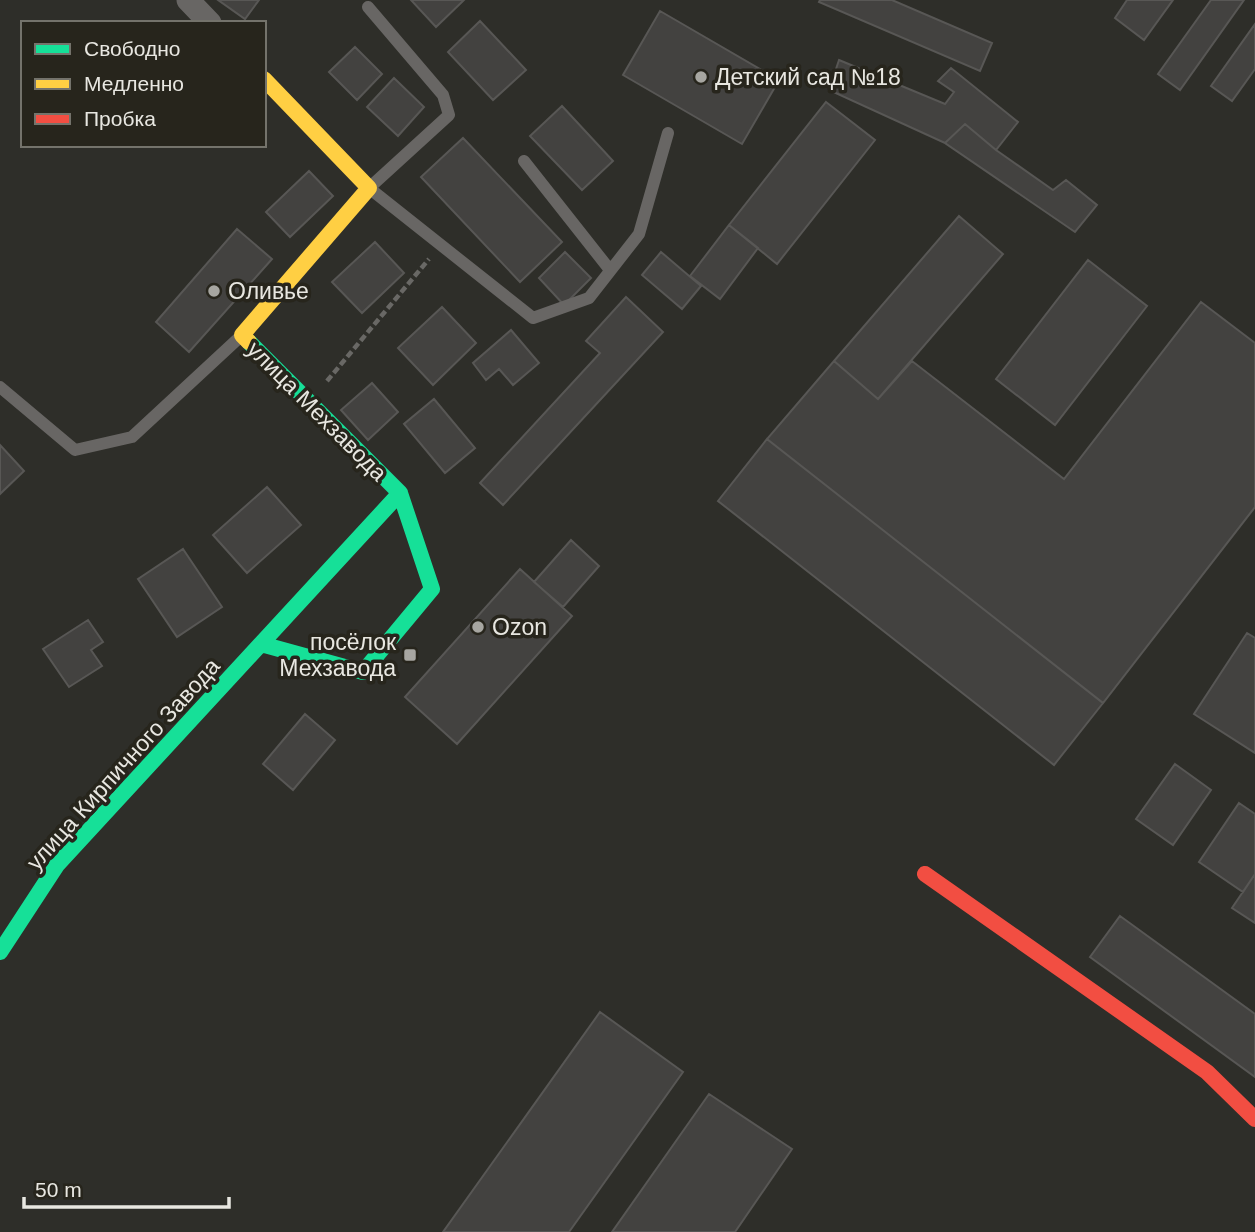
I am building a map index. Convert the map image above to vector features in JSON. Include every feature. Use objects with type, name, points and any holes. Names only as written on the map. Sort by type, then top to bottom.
[{"type":"street","points":[[188,0],[208,21]]},
{"type":"street","points":[[266,81],[369,188]]},
{"type":"street","name":"улица Мехзавода","points":[[369,188],[242,335],[400,493]]},
{"type":"street","points":[[261,644],[363,672],[432,589],[400,493]]},
{"type":"street","name":"улица Кирпичного Завода","points":[[0,952],[57,865],[400,493]]},
{"type":"street","points":[[925,874],[1207,1072],[1255,1119]]},
{"type":"lane","points":[[368,7],[443,94],[449,115],[369,188],[533,318],[589,298],[639,234],[668,133]]},
{"type":"lane","points":[[524,161],[610,270]]},
{"type":"lane","points":[[0,387],[75,450],[132,437],[242,335]]},
{"type":"path","points":[[309,403],[441,245]]},
{"type":"building","points":[[218,0],[259,0],[245,19]]},
{"type":"building","points":[[411,0],[464,0],[436,27]]},
{"type":"building","points":[[892,0],[992,43],[980,71],[819,2]]},
{"type":"building","points":[[1127,0],[1173,0],[1144,40],[1115,18]]},
{"type":"building","points":[[1211,0],[1244,0],[1180,90],[1158,74]]},
{"type":"building","name":"Детский сад №18","points":[[660,11],[779,80],[742,144],[623,75]]},
{"type":"building","points":[[480,21],[526,70],[493,100],[448,52]]},
{"type":"building","points":[[1255,24],[1255,69],[1232,101],[1211,86]]},
{"type":"building","points":[[355,47],[382,74],[357,100],[329,72]]},
{"type":"building","points":[[839,60],[945,104],[954,92],[938,81],[951,68],[1018,122],[996,150],[965,124],[945,143],[829,90]]},
{"type":"building","points":[[394,78],[424,107],[398,136],[367,107]]},
{"type":"building","points":[[826,102],[875,140],[777,264],[729,225]]},
{"type":"building","points":[[562,106],[613,161],[582,190],[530,136]]},
{"type":"building","points":[[965,124],[996,150],[1053,190],[1066,180],[1097,205],[1075,232],[945,143]]},
{"type":"building","points":[[463,138],[562,242],[520,282],[421,177]]},
{"type":"building","points":[[309,171],[333,196],[290,237],[266,212]]},
{"type":"building","points":[[959,216],[1003,254],[878,399],[834,361]]},
{"type":"building","points":[[729,225],[758,248],[720,299],[690,276]]},
{"type":"building","name":"Оливье","points":[[237,229],[272,259],[189,352],[156,322]]},
{"type":"building","points":[[375,242],[404,273],[362,313],[332,282]]},
{"type":"building","points":[[565,252],[591,278],[564,305],[539,278]]},
{"type":"building","points":[[661,252],[701,286],[682,309],[642,275]]},
{"type":"building","points":[[1088,260],[1147,306],[1055,425],[996,379]]},
{"type":"building","points":[[626,297],[663,332],[503,505],[480,483],[600,353],[586,341]]},
{"type":"building","points":[[1201,302],[1255,343],[1255,507],[1103,703],[767,439],[834,361],[878,399],[912,361],[1064,479]]},
{"type":"building","points":[[442,307],[476,343],[433,385],[398,348]]},
{"type":"building","points":[[511,330],[539,363],[513,385],[499,369],[486,380],[473,363]]},
{"type":"building","points":[[372,383],[398,412],[368,440],[341,410]]},
{"type":"building","points":[[434,399],[475,448],[445,473],[404,424]]},
{"type":"building","points":[[767,439],[1103,703],[1054,765],[718,501]]},
{"type":"building","points":[[0,445],[24,471],[0,494]]},
{"type":"building","points":[[267,487],[301,525],[247,573],[213,535]]},
{"type":"building","points":[[571,540],[599,566],[563,607],[534,582]]},
{"type":"building","points":[[183,549],[222,607],[177,637],[138,579]]},
{"type":"building","points":[[520,569],[572,616],[457,744],[405,697]]},
{"type":"building","points":[[88,620],[103,642],[91,650],[102,666],[69,687],[43,649]]},
{"type":"building","points":[[1247,633],[1255,638],[1255,753],[1194,714]]},
{"type":"building","points":[[305,714],[335,740],[293,790],[263,764]]},
{"type":"building","points":[[1175,764],[1211,790],[1173,845],[1136,819]]},
{"type":"building","points":[[1239,803],[1255,814],[1255,874],[1243,892],[1199,862]]},
{"type":"building","points":[[1255,874],[1255,923],[1232,908]]},
{"type":"building","points":[[1120,916],[1255,1014],[1255,1077],[1090,957]]},
{"type":"building","points":[[600,1012],[683,1072],[569,1232],[443,1232]]},
{"type":"building","points":[[709,1094],[792,1149],[735,1232],[612,1232]]},
{"type":"traffic: fast","points":[[249,342],[400,493],[432,589],[363,672],[261,644]]},
{"type":"traffic: fast","points":[[0,952],[57,865],[400,493]]},
{"type":"traffic: slow","points":[[249,342],[242,335],[369,188],[266,81]]},
{"type":"traffic: jam","points":[[925,874],[1207,1072],[1255,1119]]},
{"type":"place","name":"Детский сад №18","points":[[701,77]]},
{"type":"place","name":"Оливье","points":[[214,291]]},
{"type":"place","name":"Ozon","points":[[478,627]]},
{"type":"place","name":"посёлок Мехзавода","points":[[410,655]]}]
